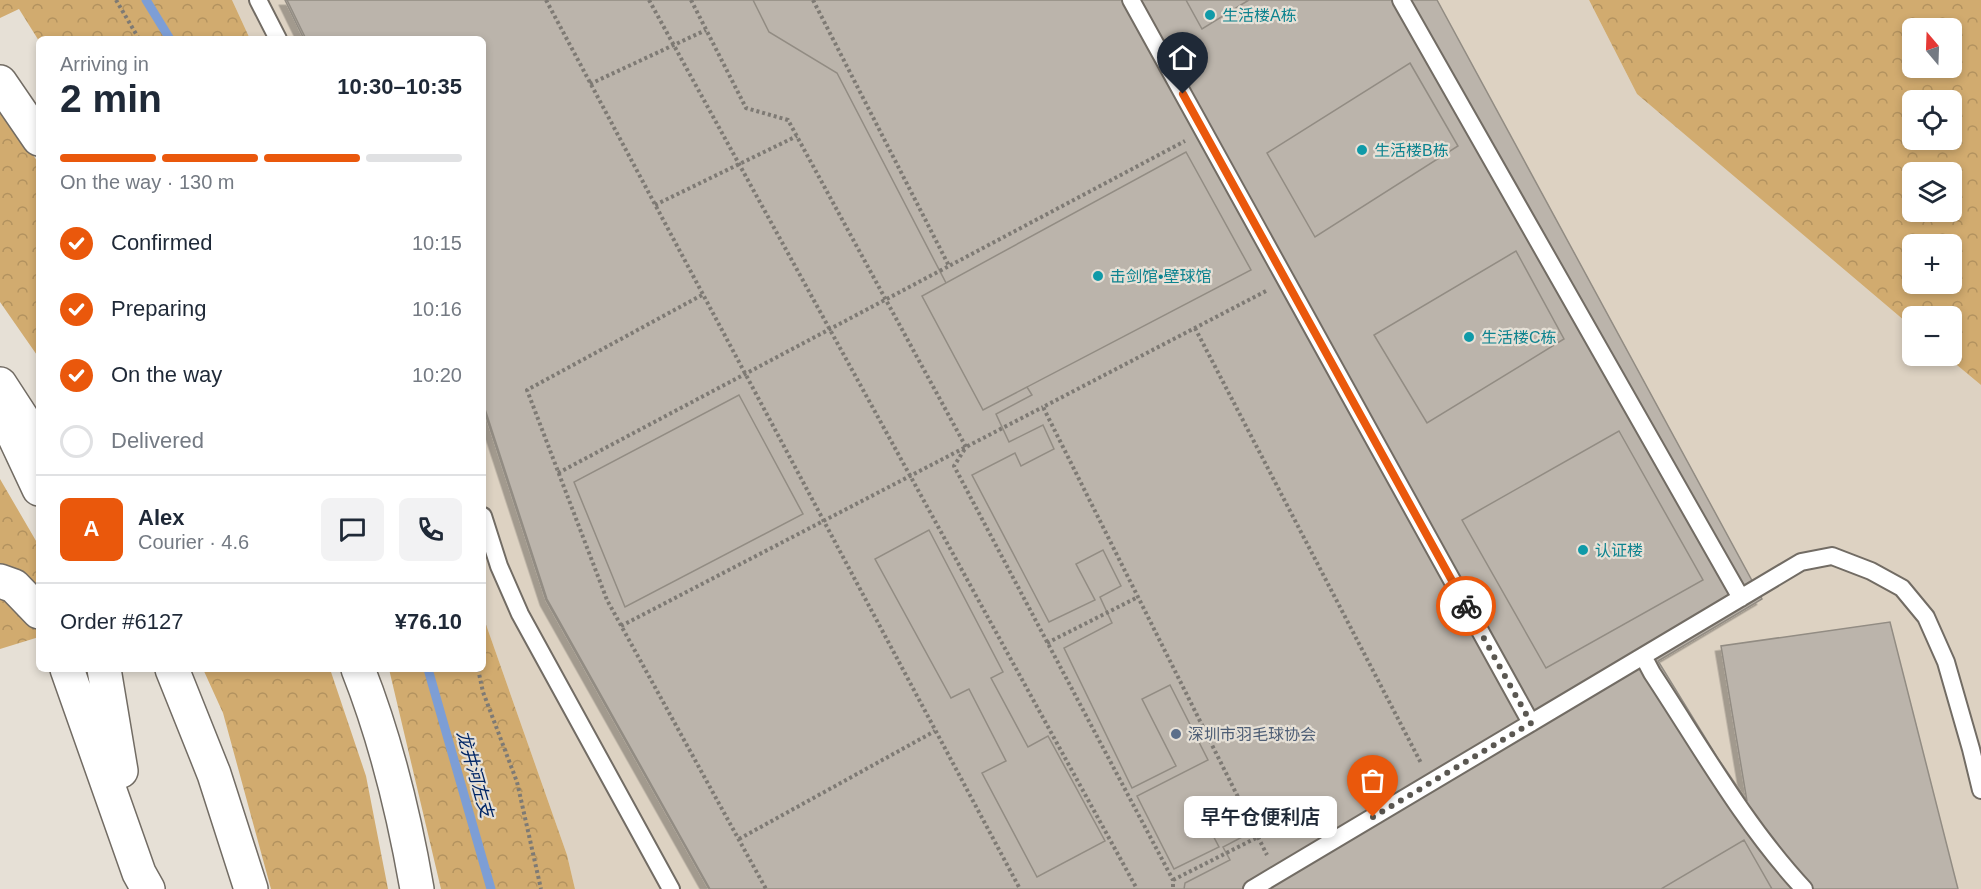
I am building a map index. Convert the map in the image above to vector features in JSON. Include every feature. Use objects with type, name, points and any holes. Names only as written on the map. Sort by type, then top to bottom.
[{"type":"main road","points":[[0,82],[36,135]]},
{"type":"main road","points":[[0,384],[36,439]]},
{"type":"main road","points":[[0,406],[36,483]]},
{"type":"main road","points":[[0,581],[14,586],[36,609]]},
{"type":"main road","points":[[68,672],[143,881]]},
{"type":"main road","points":[[104,672],[111,718],[143,881]]},
{"type":"main road","points":[[173,672],[214,774],[251,889]]},
{"type":"main road","points":[[358,672],[371,703],[405,822],[417,889]]},
{"type":"lane","points":[[258,0],[276,36]]},
{"type":"lane","points":[[1131,0],[1531,723]]},
{"type":"lane","points":[[1401,0],[1741,598]]},
{"type":"lane","points":[[486,525],[499,566],[520,614],[671,889]]},
{"type":"lane","points":[[1252,889],[1801,562],[1832,556],[1871,571],[1902,588],[1926,617],[1946,662],[1961,710],[1981,790]]},
{"type":"lane","points":[[1643,656],[1766,845],[1804,889]]},
{"type":"path","points":[[116,0],[137,36]]},
{"type":"path","points":[[546,0],[1020,889]]},
{"type":"path","points":[[649,0],[1137,889]]},
{"type":"path","points":[[691,0],[746,108],[788,120],[966,447]]},
{"type":"path","points":[[813,0],[949,266]]},
{"type":"path","points":[[590,84],[706,30]]},
{"type":"path","points":[[558,473],[1204,131]]},
{"type":"path","points":[[655,205],[797,136]]},
{"type":"path","points":[[621,626],[1286,281]]},
{"type":"path","points":[[702,295],[526,390],[607,600],[766,889]]},
{"type":"path","points":[[1195,328],[1431,783]]},
{"type":"path","points":[[1043,407],[1276,874]]},
{"type":"path","points":[[966,447],[954,466],[1173,880],[1173,889]]},
{"type":"path","points":[[1047,643],[1138,597]]},
{"type":"path","points":[[479,672],[483,692],[517,782],[541,889]]},
{"type":"path","points":[[739,839],[935,731]]},
{"type":"path","points":[[1173,880],[1258,837]]},
{"type":"shaded area","points":[[232,0],[1589,0],[1637,94],[1902,319],[1902,366],[1958,366],[1981,385],[1981,889],[575,889],[567,855],[486,625],[486,36],[249,36]]},
{"type":"green space","points":[[0,0],[232,0],[249,36],[36,36],[19,9],[0,18]]},
{"type":"green space","points":[[1589,0],[1981,0],[1981,385],[1958,366],[1962,366],[1962,306],[1902,306],[1902,319],[1637,94]]},
{"type":"green space","points":[[0,105],[36,159],[36,354],[0,302]]},
{"type":"green space","points":[[0,479],[36,541],[36,638],[0,649]]},
{"type":"green space","points":[[486,625],[567,855],[575,889],[441,889],[390,672],[486,672]]},
{"type":"green space","points":[[204,672],[331,672],[366,776],[388,889],[271,889],[223,713]]},
{"type":"building","points":[[285,0],[1437,0],[1762,599],[1658,661],[1747,801],[1721,646],[1890,622],[1958,889],[709,889],[546,600],[486,416],[486,36],[303,36]]},
{"type":"building","points":[[287,0],[753,0],[769,32],[837,73],[946,283],[922,296],[983,410],[1027,387],[1032,395],[996,414],[1009,442],[1043,425],[1054,449],[1021,466],[1015,453],[972,475],[1049,622],[1095,600],[1076,564],[1103,550],[1121,586],[1100,597],[1112,623],[1064,648],[1132,788],[1176,766],[1142,699],[1170,685],[1208,760],[1137,796],[1174,869],[1219,847],[1208,826],[1239,811],[1250,833],[1223,847],[1230,860],[1185,883],[1184,889],[710,889],[547,599],[486,412],[486,36],[305,36]]},
{"type":"building","name":"生活楼A栋","points":[[1186,0],[1249,0],[1202,29]]},
{"type":"building","name":"生活楼B栋","points":[[1410,63],[1458,146],[1315,237],[1267,153]]},
{"type":"building","name":"击剑馆•壁球馆","points":[[1186,152],[1251,270],[983,410],[922,296]]},
{"type":"building","name":"生活楼C栋","points":[[1516,251],[1564,339],[1427,423],[1374,335]]},
{"type":"building","points":[[739,395],[803,514],[625,607],[574,482]]},
{"type":"building","name":"认证楼","points":[[1619,431],[1703,580],[1546,668],[1462,520]]},
{"type":"building","points":[[929,530],[1003,672],[991,678],[1028,747],[1048,736],[1105,841],[1037,877],[982,773],[1006,761],[969,689],[951,698],[875,559]]},
{"type":"building","points":[[1744,840],[1772,889],[1661,889]]},
{"type":"waterway","name":"龙井河左支","points":[[146,0],[168,36]]},
{"type":"waterway","name":"龙井河左支","points":[[429,672],[491,889]]},
{"type":"way so far","points":[[1373,817],[1531,723],[1466,606]]},
{"type":"place","name":"生活楼A栋","points":[[1210,15]]},
{"type":"place","name":"生活楼B栋","points":[[1362,150]]},
{"type":"place","name":"击剑馆•壁球馆","points":[[1098,276]]},
{"type":"place","name":"生活楼C栋","points":[[1469,337]]},
{"type":"place","name":"认证楼","points":[[1583,550]]},
{"type":"place","name":"深圳市羽毛球协会","points":[[1176,734]]},
{"type":"place","name":"早午仓便利店","points":[[1373,817]]},
{"type":"route","points":[[1183,94],[1466,606]]}]
